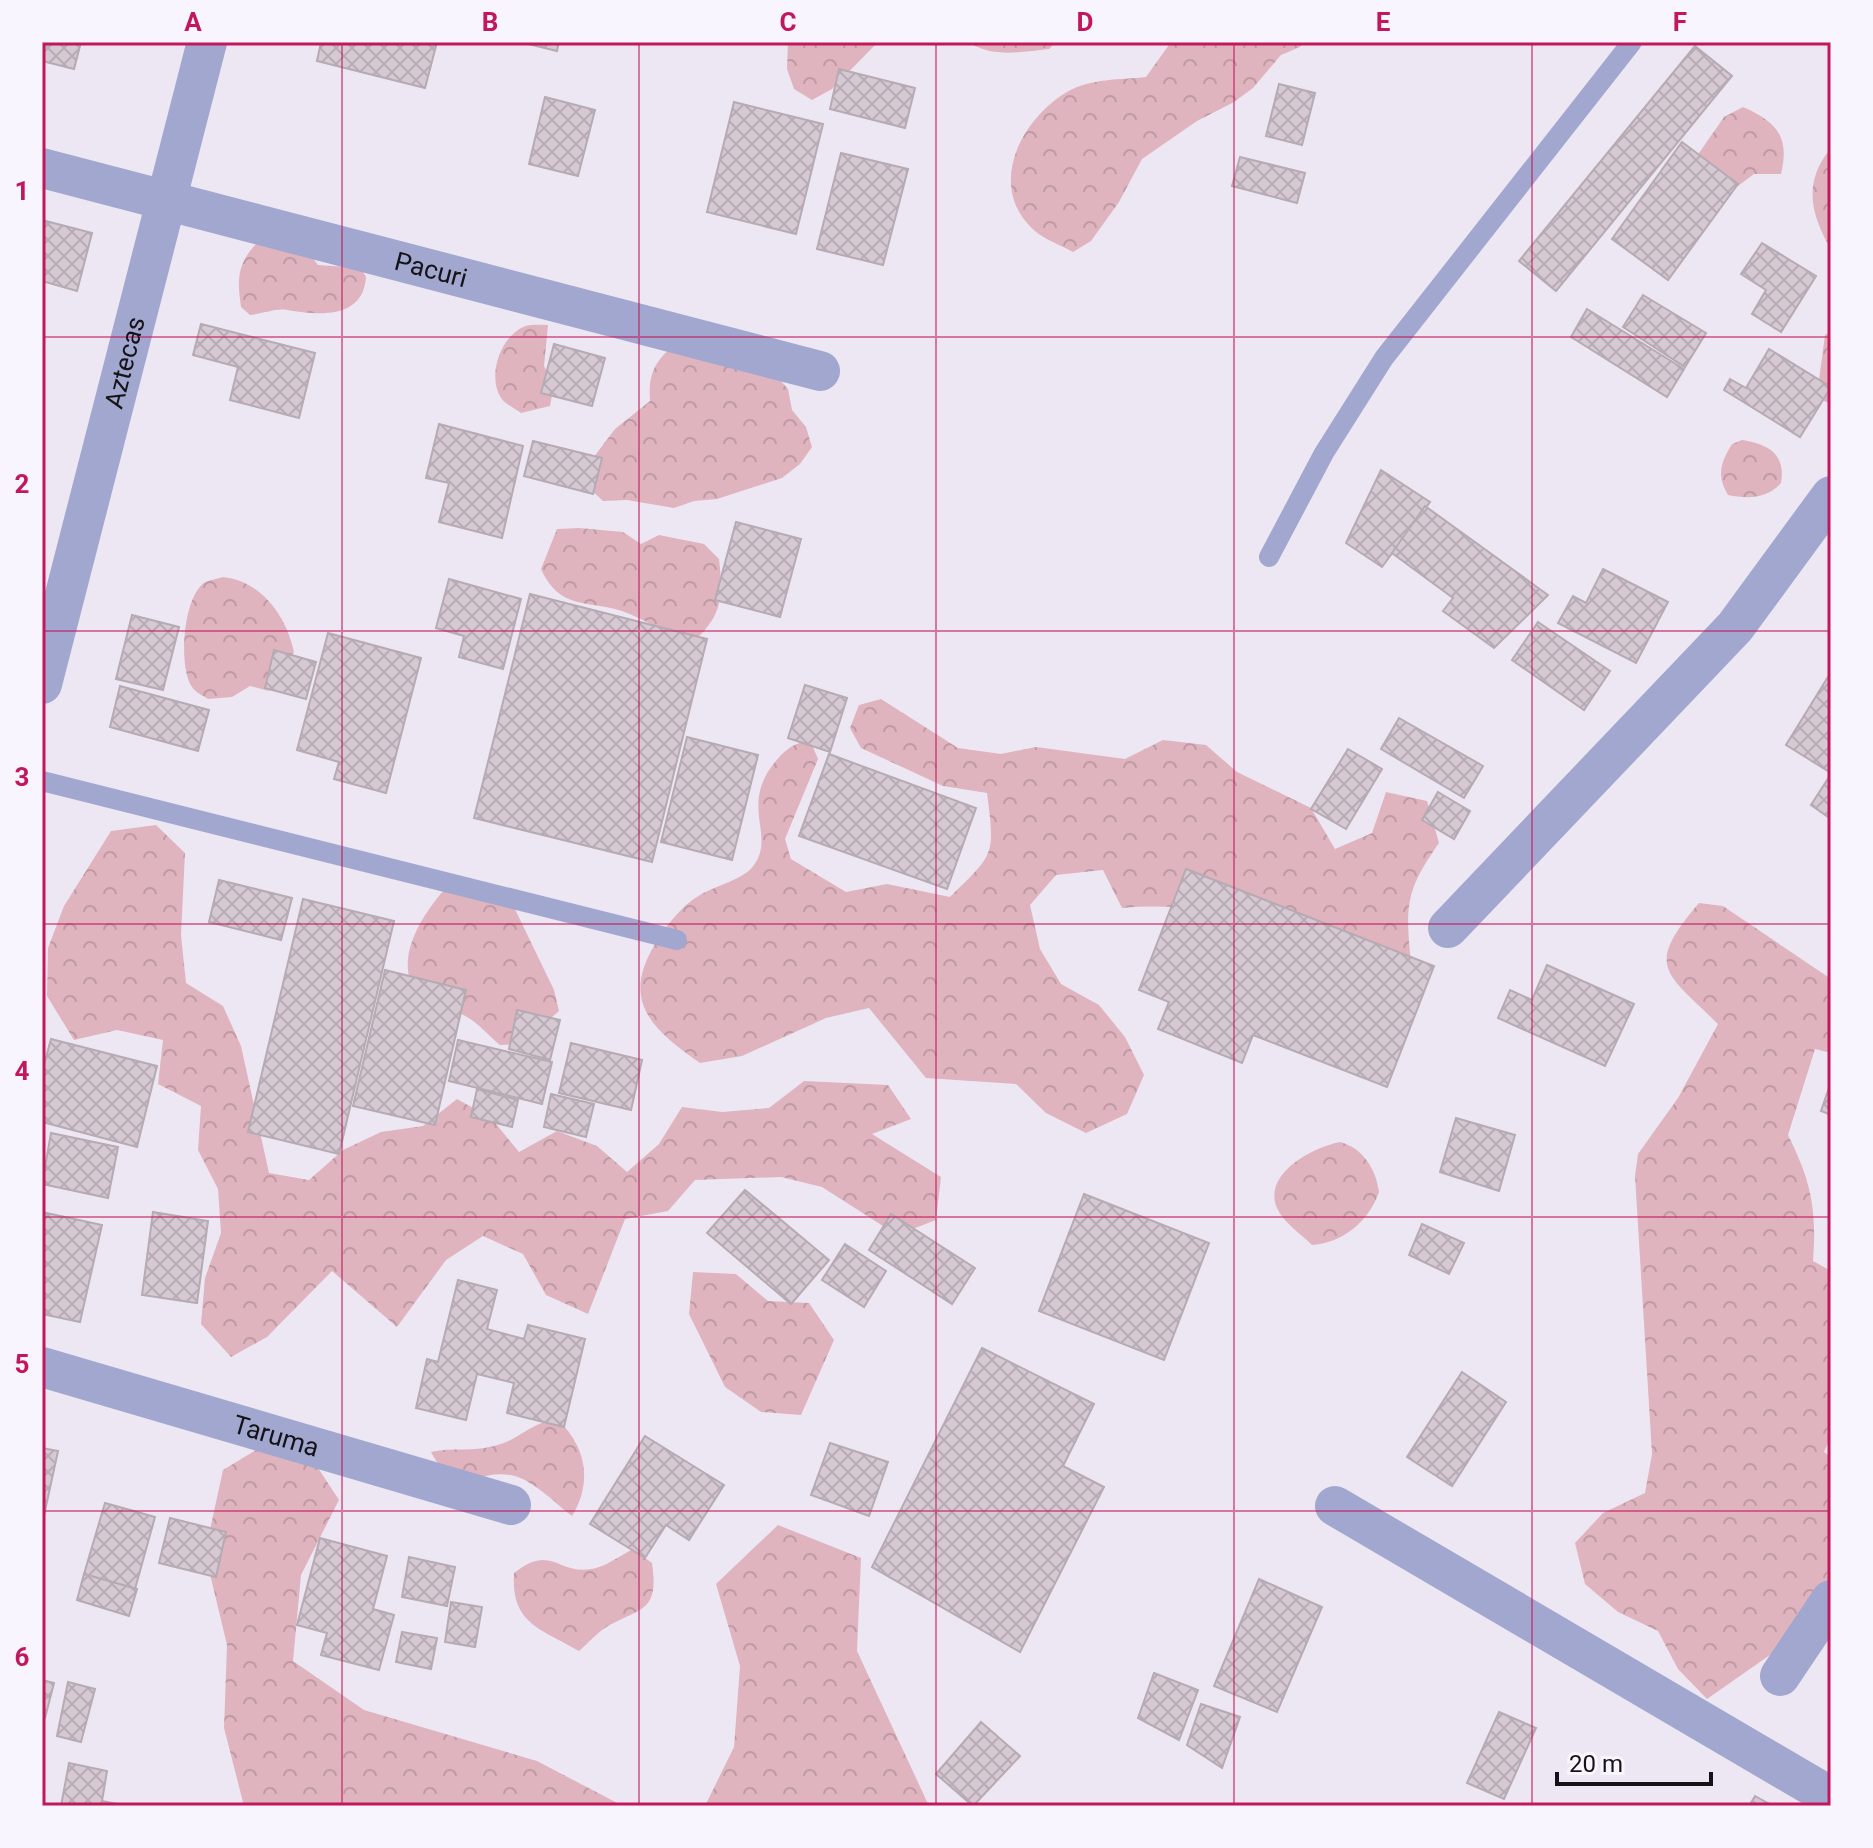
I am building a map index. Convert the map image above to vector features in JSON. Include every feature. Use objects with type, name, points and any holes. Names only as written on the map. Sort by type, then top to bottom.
[{"type":"street","name":"Aztecas","points":[[42,684],[207,42]]},
{"type":"street","name":"Pacuri","points":[[42,168],[820,371]]},
{"type":"street","points":[[1448,928],[1735,627],[1831,496]]},
{"type":"street","name":"Taruma","points":[[42,1367],[511,1505]]},
{"type":"street","points":[[1335,1506],[1831,1797]]},
{"type":"street","points":[[1780,1676],[1831,1600]]},
{"type":"lane","points":[[1269,557],[1324,453],[1384,358],[1632,42]]},
{"type":"lane","points":[[42,781],[677,940]]},
{"type":"green space","points":[[788,42],[878,42],[832,89],[812,100],[794,89],[787,69]]},
{"type":"green space","points":[[968,42],[1056,42],[1049,49],[1007,53],[987,50]]},
{"type":"green space","points":[[1171,42],[1303,42],[1300,47],[1281,55],[1253,88],[1234,102],[1197,121],[1142,159],[1119,202],[1091,241],[1073,252],[1048,240],[1020,214],[1012,195],[1011,175],[1023,136],[1050,104],[1076,87],[1146,77]]},
{"type":"green space","points":[[1743,107],[1765,119],[1778,132],[1784,150],[1781,174],[1754,174],[1738,186],[1716,188],[1697,156],[1724,117]]},
{"type":"green space","points":[[1831,148],[1831,250],[1818,224],[1813,186],[1822,161]]},
{"type":"green space","points":[[298,238],[318,265],[361,268],[366,277],[357,301],[337,312],[273,310],[250,315],[241,307],[239,288],[240,272],[246,258],[257,243]]},
{"type":"green space","points":[[528,325],[548,325],[544,366],[554,385],[550,406],[521,413],[503,400],[497,389],[498,358],[515,332]]},
{"type":"green space","points":[[1831,331],[1831,404],[1824,401],[1819,380],[1825,335]]},
{"type":"green space","points":[[676,344],[774,373],[788,389],[792,410],[806,427],[812,447],[800,464],[782,478],[717,499],[694,501],[674,508],[627,500],[603,501],[587,486],[587,466],[615,429],[650,401],[654,368]]},
{"type":"green space","points":[[1742,440],[1760,444],[1778,458],[1781,483],[1770,492],[1750,497],[1728,495],[1721,475],[1723,463],[1732,444]]},
{"type":"green space","points":[[557,529],[623,532],[641,544],[659,535],[704,544],[719,559],[721,586],[718,608],[700,636],[689,645],[632,615],[569,599],[559,593],[541,569]]},
{"type":"green space","points":[[223,577],[249,585],[260,593],[285,625],[294,652],[269,691],[250,686],[232,697],[208,699],[193,689],[188,677],[184,649],[191,603],[204,583]]},
{"type":"green space","points":[[881,699],[958,748],[1001,754],[1036,747],[1125,759],[1163,740],[1206,745],[1237,772],[1311,808],[1335,849],[1372,833],[1386,792],[1427,801],[1439,843],[1420,873],[1410,899],[1408,926],[1411,962],[1232,914],[1196,909],[1122,908],[1103,870],[1056,875],[1030,905],[1040,949],[1061,984],[1099,1005],[1125,1037],[1144,1075],[1127,1114],[1086,1133],[1046,1113],[1016,1084],[926,1078],[869,1008],[826,1018],[742,1056],[700,1063],[668,1039],[647,1013],[641,998],[645,964],[664,930],[687,904],[744,874],[754,865],[762,842],[758,806],[760,792],[775,762],[787,750],[810,740],[818,759],[785,839],[791,859],[846,892],[887,884],[950,897],[984,861],[991,842],[987,793],[943,786],[861,748],[850,728],[859,705]]},
{"type":"green space","points":[[156,825],[185,853],[181,935],[186,983],[223,1006],[241,1046],[269,1173],[309,1180],[343,1150],[381,1132],[423,1126],[457,1099],[491,1118],[519,1152],[557,1131],[597,1146],[627,1172],[659,1144],[682,1107],[722,1112],[769,1108],[804,1081],[888,1085],[911,1119],[872,1134],[941,1177],[936,1220],[897,1235],[822,1187],[781,1177],[695,1180],[668,1211],[625,1219],[588,1314],[546,1295],[523,1254],[483,1236],[446,1260],[397,1327],[332,1271],[267,1337],[231,1357],[201,1324],[205,1278],[221,1233],[218,1189],[198,1150],[201,1106],[158,1084],[163,1040],[117,1030],[74,1040],[47,996],[48,948],[64,906],[111,831]]},
{"type":"green space","points":[[451,882],[512,903],[554,990],[559,1011],[521,1044],[500,1045],[467,1017],[425,1002],[412,984],[408,968],[414,937],[431,906]]},
{"type":"green space","points":[[1699,903],[1723,906],[1831,979],[1831,1053],[1815,1049],[1788,1135],[1811,1196],[1813,1261],[1831,1271],[1831,1437],[1824,1452],[1831,1457],[1831,1634],[1777,1650],[1707,1699],[1678,1669],[1658,1631],[1618,1612],[1585,1584],[1575,1543],[1603,1513],[1645,1493],[1652,1454],[1635,1176],[1638,1154],[1678,1098],[1718,1024],[1674,980],[1668,968],[1671,942]]},
{"type":"green space","points":[[1340,1142],[1362,1154],[1375,1175],[1379,1192],[1369,1212],[1353,1229],[1334,1240],[1312,1245],[1277,1208],[1274,1196],[1277,1184],[1283,1173],[1304,1156]]},
{"type":"green space","points":[[693,1272],[736,1274],[768,1301],[809,1303],[834,1340],[801,1415],[761,1412],[725,1387],[689,1314]]},
{"type":"green space","points":[[557,1419],[575,1441],[583,1464],[583,1490],[572,1516],[518,1477],[497,1474],[458,1481],[441,1468],[431,1452],[494,1446],[539,1424]]},
{"type":"green space","points":[[292,1428],[339,1500],[301,1575],[293,1661],[364,1710],[537,1761],[623,1806],[244,1806],[224,1728],[227,1645],[205,1553],[223,1470]]},
{"type":"green space","points":[[778,1525],[861,1558],[857,1651],[929,1806],[705,1806],[734,1747],[740,1666],[716,1584]]},
{"type":"green space","points":[[633,1549],[652,1563],[654,1579],[650,1599],[639,1610],[604,1628],[579,1651],[541,1630],[523,1614],[517,1603],[514,1573],[527,1564],[546,1560],[580,1570],[592,1569]]},
{"type":"building","points":[[42,42],[81,42],[74,69],[42,61]]},
{"type":"building","points":[[321,42],[437,42],[425,88],[317,61]]},
{"type":"building","points":[[520,42],[559,42],[557,51]]},
{"type":"building","points":[[1695,46],[1732,76],[1556,291],[1519,261]]},
{"type":"building","points":[[839,69],[915,88],[905,128],[830,109]]},
{"type":"building","points":[[1279,84],[1315,93],[1302,145],[1266,136]]},
{"type":"building","points":[[545,97],[595,110],[578,176],[529,164]]},
{"type":"building","points":[[734,102],[823,124],[796,234],[707,212]]},
{"type":"building","points":[[1682,142],[1738,184],[1668,280],[1612,239]]},
{"type":"building","points":[[841,153],[908,169],[883,265],[817,249]]},
{"type":"building","points":[[1240,157],[1305,173],[1297,203],[1232,186]]},
{"type":"building","points":[[42,220],[92,233],[77,291],[42,281]]},
{"type":"building","points":[[1762,243],[1816,276],[1781,332],[1752,314],[1766,290],[1741,274]]},
{"type":"building","points":[[1643,295],[1706,333],[1685,367],[1623,327]]},
{"type":"building","points":[[1587,309],[1684,369],[1667,397],[1571,337]]},
{"type":"building","points":[[201,324],[315,353],[299,418],[230,400],[238,367],[193,355]]},
{"type":"building","points":[[554,344],[605,358],[592,406],[541,393]]},
{"type":"building","points":[[1769,349],[1831,387],[1800,437],[1724,390],[1730,379],[1746,388]]},
{"type":"building","points":[[439,424],[523,446],[502,538],[439,522],[449,483],[426,478]]},
{"type":"building","points":[[533,441],[602,458],[593,494],[524,476]]},
{"type":"building","points":[[1381,470],[1430,502],[1382,567],[1346,543]]},
{"type":"building","points":[[1425,506],[1548,595],[1494,648],[1443,611],[1453,598],[1392,553]]},
{"type":"building","points":[[736,522],[801,539],[780,617],[715,600]]},
{"type":"building","points":[[1603,569],[1668,602],[1636,663],[1558,623],[1573,596],[1586,603]]},
{"type":"building","points":[[449,579],[521,599],[503,669],[459,657],[464,636],[436,628]]},
{"type":"building","points":[[530,594],[707,639],[652,862],[474,818]]},
{"type":"building","points":[[132,615],[179,627],[163,690],[116,679]]},
{"type":"building","points":[[1538,622],[1610,671],[1584,710],[1512,660]]},
{"type":"building","points":[[328,633],[421,658],[386,793],[334,779],[339,762],[297,750]]},
{"type":"building","points":[[274,650],[316,662],[306,699],[265,688]]},
{"type":"building","points":[[1831,672],[1831,773],[1786,745]]},
{"type":"building","points":[[805,685],[847,698],[830,752],[788,738]]},
{"type":"building","points":[[120,686],[209,710],[198,751],[110,727]]},
{"type":"building","points":[[1399,718],[1483,766],[1464,798],[1381,749]]},
{"type":"building","points":[[687,737],[758,755],[732,860],[661,842]]},
{"type":"building","points":[[1348,749],[1382,769],[1346,829],[1311,809]]},
{"type":"building","points":[[829,754],[976,808],[947,889],[799,836]]},
{"type":"building","points":[[1831,778],[1831,819],[1811,805]]},
{"type":"building","points":[[1438,792],[1470,811],[1454,839],[1422,820]]},
{"type":"building","points":[[1186,869],[1434,966],[1387,1087],[1253,1035],[1242,1063],[1158,1029],[1169,1002],[1139,990]]},
{"type":"building","points":[[219,880],[292,898],[281,940],[209,922]]},
{"type":"building","points":[[303,899],[394,921],[339,1154],[248,1132]]},
{"type":"building","points":[[1547,965],[1634,1004],[1605,1066],[1498,1018],[1510,990],[1532,1000]]},
{"type":"building","points":[[385,970],[466,990],[435,1125],[353,1106]]},
{"type":"building","points":[[517,1010],[560,1020],[550,1060],[509,1049]]},
{"type":"building","points":[[51,1039],[157,1066],[137,1147],[42,1122],[42,1072]]},
{"type":"building","points":[[458,1040],[552,1062],[542,1104],[449,1081]]},
{"type":"building","points":[[571,1043],[642,1060],[631,1110],[559,1093]]},
{"type":"building","points":[[1831,1082],[1831,1115],[1821,1111]]},
{"type":"building","points":[[477,1089],[518,1100],[512,1127],[471,1117]]},
{"type":"building","points":[[551,1094],[594,1104],[586,1137],[544,1127]]},
{"type":"building","points":[[1456,1118],[1515,1135],[1499,1191],[1440,1172]]},
{"type":"building","points":[[51,1133],[118,1147],[108,1198],[42,1184]]},
{"type":"building","points":[[745,1190],[829,1260],[791,1304],[707,1233]]},
{"type":"building","points":[[1084,1194],[1209,1243],[1164,1360],[1039,1311]]},
{"type":"building","points":[[42,1212],[102,1225],[80,1322],[42,1314]]},
{"type":"building","points":[[153,1212],[208,1221],[197,1303],[142,1295]]},
{"type":"building","points":[[891,1214],[975,1268],[952,1304],[869,1250]]},
{"type":"building","points":[[1422,1224],[1464,1243],[1449,1274],[1409,1255]]},
{"type":"building","points":[[845,1244],[886,1271],[864,1307],[822,1280]]},
{"type":"building","points":[[458,1280],[497,1290],[487,1329],[524,1339],[528,1325],[585,1339],[564,1427],[507,1413],[514,1383],[477,1374],[466,1420],[416,1408],[427,1359],[438,1362]]},
{"type":"building","points":[[982,1348],[1094,1404],[1063,1466],[1104,1487],[1020,1652],[872,1567]]},
{"type":"building","points":[[1462,1372],[1506,1402],[1452,1486],[1407,1457]]},
{"type":"building","points":[[645,1436],[724,1485],[689,1540],[666,1525],[645,1558],[590,1524]]},
{"type":"building","points":[[830,1443],[888,1462],[869,1516],[811,1495]]},
{"type":"building","points":[[42,1448],[58,1451],[43,1520],[42,1520]]},
{"type":"building","points":[[105,1503],[155,1517],[135,1589],[84,1574]]},
{"type":"building","points":[[170,1518],[226,1532],[216,1577],[159,1563]]},
{"type":"building","points":[[320,1538],[387,1556],[373,1609],[394,1615],[379,1670],[321,1655],[327,1633],[297,1625]]},
{"type":"building","points":[[409,1557],[455,1567],[447,1606],[402,1597]]},
{"type":"building","points":[[84,1574],[137,1589],[129,1616],[77,1600]]},
{"type":"building","points":[[1259,1579],[1322,1607],[1277,1712],[1214,1686]]},
{"type":"building","points":[[451,1602],[482,1607],[475,1647],[445,1642]]},
{"type":"building","points":[[402,1632],[437,1638],[431,1669],[396,1662]]},
{"type":"building","points":[[1154,1673],[1198,1690],[1179,1740],[1138,1718]]},
{"type":"building","points":[[42,1680],[54,1683],[45,1718],[42,1717]]},
{"type":"building","points":[[68,1682],[95,1689],[81,1742],[57,1736]]},
{"type":"building","points":[[1201,1704],[1240,1717],[1222,1768],[1187,1745]]},
{"type":"building","points":[[1499,1712],[1536,1728],[1504,1799],[1467,1783]]},
{"type":"building","points":[[981,1722],[1020,1756],[973,1806],[936,1774]]},
{"type":"building","points":[[69,1763],[107,1771],[102,1801],[127,1806],[61,1806]]},
{"type":"building","points":[[1755,1796],[1773,1806],[1749,1806]]}]
